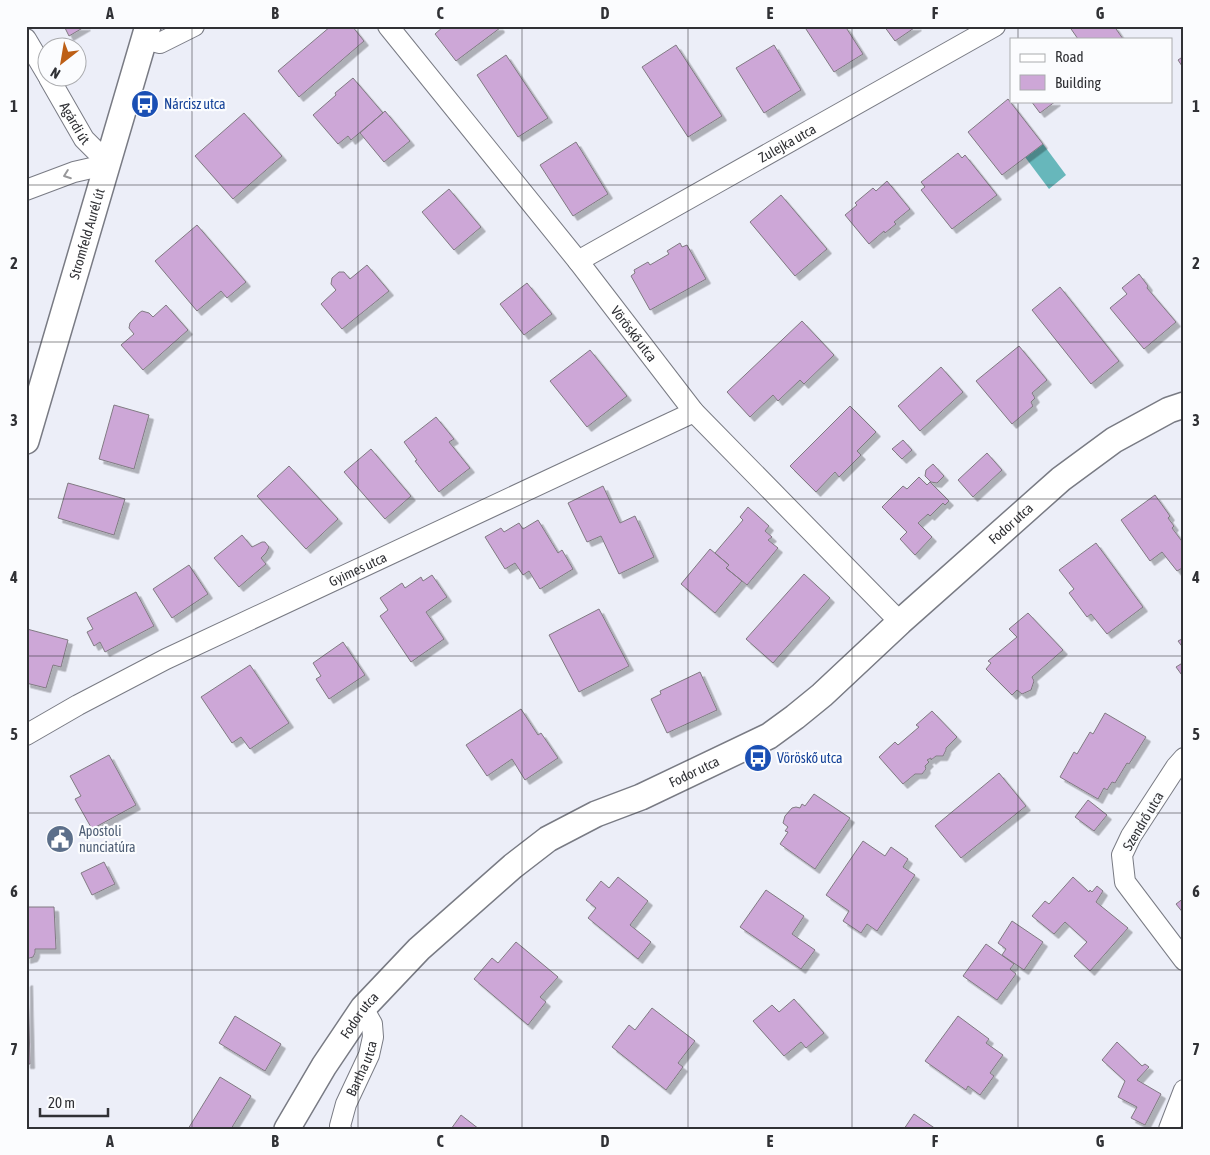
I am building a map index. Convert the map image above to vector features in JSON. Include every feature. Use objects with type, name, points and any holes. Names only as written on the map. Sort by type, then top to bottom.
[{"type":"street","points":[[146,33],[160,43],[194,26]]},
{"type":"street","name":"Vöröskő utca","points":[[388,26],[578,261],[694,412],[900,622]]},
{"type":"street","name":"Zulejka utca","points":[[578,261],[995,26]]},
{"type":"street","name":"Stromfeld Aurél út","points":[[26,441],[146,33]]},
{"type":"street","name":"Agárdi út","points":[[26,39],[38,60]]},
{"type":"street","name":"Agárdi út","points":[[54,88],[84,139],[109,164]]},
{"type":"street","points":[[26,190],[74,172],[109,164]]},
{"type":"street","name":"Fodor utca","points":[[287,1129],[324,1066],[363,1008],[418,949],[513,866],[548,839],[596,814],[641,797],[769,736],[822,695],[900,622],[1061,480],[1114,440],[1169,410],[1184,405]]},
{"type":"street","name":"Gyimes utca","points":[[26,735],[78,705],[166,659],[694,412]]},
{"type":"street","name":"Szendrő utca","points":[[1184,758],[1131,836],[1122,855],[1125,882],[1184,960]]},
{"type":"street","name":"Bartha utca","points":[[342,1129],[340,1126],[346,1104],[369,1055],[373,1037],[372,1024],[363,1008]]},
{"type":"street","points":[[1169,1129],[1184,1090]]},
{"type":"water","points":[[1043,144],[1066,175],[1049,189],[1025,157]]},
{"type":"building","points":[[64,26],[86,26],[69,36]]},
{"type":"building","points":[[331,26],[352,26],[364,41],[299,97],[278,71]]},
{"type":"building","points":[[444,26],[499,26],[500,28],[456,61],[435,34]]},
{"type":"building","points":[[804,26],[845,26],[863,54],[834,72]]},
{"type":"building","points":[[884,26],[917,26],[895,41]]},
{"type":"building","points":[[1069,26],[1114,26],[1122,38],[1077,38]]},
{"type":"building","points":[[676,45],[722,116],[688,137],[642,67]]},
{"type":"building","points":[[774,45],[801,90],[764,113],[736,68]]},
{"type":"building","points":[[506,55],[548,118],[518,137],[477,75]]},
{"type":"building","points":[[1184,56],[1184,69],[1178,60]]},
{"type":"building","points":[[353,78],[383,113],[351,140],[348,136],[338,144],[313,115]]},
{"type":"building","points":[[1008,99],[1043,144],[1002,175],[968,132]]},
{"type":"building","points":[[1032,102],[1055,102],[1040,113]]},
{"type":"building","points":[[385,111],[410,141],[384,162],[360,133]]},
{"type":"building","points":[[244,113],[282,156],[233,199],[195,156]]},
{"type":"building","points":[[576,142],[608,194],[573,216],[540,165]]},
{"type":"building","points":[[958,153],[962,158],[965,155],[997,195],[952,229],[921,190],[925,187],[921,182]]},
{"type":"building","points":[[887,181],[910,209],[894,222],[896,224],[885,233],[884,231],[869,244],[845,215],[857,205],[855,203],[873,188],[876,191]]},
{"type":"building","points":[[449,189],[481,227],[454,250],[422,212]]},
{"type":"building","points":[[781,195],[827,249],[795,276],[750,222]]},
{"type":"building","points":[[197,225],[246,282],[227,298],[221,291],[197,311],[155,261]]},
{"type":"building","points":[[680,243],[682,247],[687,245],[706,279],[650,310],[631,276],[635,273],[634,270],[648,262],[650,265],[669,254],[667,251]]},
{"type":"building","points":[[367,265],[389,291],[342,329],[321,304],[336,290],[331,284],[332,278],[339,272],[344,272],[350,279]]},
{"type":"building","points":[[1139,274],[1148,286],[1147,288],[1176,322],[1144,349],[1110,308],[1127,294],[1122,288]]},
{"type":"building","points":[[527,283],[552,314],[524,335],[500,304]]},
{"type":"building","points":[[1060,287],[1119,361],[1091,384],[1032,310]]},
{"type":"building","points":[[166,305],[188,330],[143,370],[121,345],[134,334],[129,328],[130,323],[139,313],[142,311],[149,313],[153,317]]},
{"type":"building","points":[[802,321],[834,355],[804,384],[800,380],[778,401],[773,395],[750,417],[727,392]]},
{"type":"building","points":[[1019,346],[1047,380],[1032,393],[1035,398],[1031,402],[1033,406],[1012,424],[976,381]]},
{"type":"building","points":[[590,350],[627,396],[587,427],[550,381]]},
{"type":"building","points":[[941,367],[963,392],[920,431],[898,406]]},
{"type":"building","points":[[114,405],[149,415],[134,469],[99,459]]},
{"type":"building","points":[[850,406],[876,432],[857,451],[861,455],[839,477],[835,472],[816,492],[790,466]]},
{"type":"building","points":[[436,417],[454,439],[449,442],[470,468],[439,492],[415,461],[417,460],[404,442]]},
{"type":"building","points":[[903,440],[912,450],[902,459],[892,449]]},
{"type":"building","points":[[371,449],[411,496],[385,519],[344,472]]},
{"type":"building","points":[[987,453],[1002,470],[973,497],[958,480]]},
{"type":"building","points":[[933,464],[944,476],[937,483],[931,482],[925,476],[926,470]]},
{"type":"building","points":[[289,466],[338,519],[306,549],[257,496]]},
{"type":"building","points":[[919,477],[927,485],[930,482],[949,501],[945,505],[943,503],[930,516],[928,514],[918,523],[932,537],[915,555],[900,539],[907,532],[882,507],[903,486],[907,489]]},
{"type":"building","points":[[68,483],[125,499],[114,535],[58,518]]},
{"type":"building","points":[[603,486],[620,523],[635,516],[654,557],[619,574],[601,536],[587,542],[568,503]]},
{"type":"building","points":[[1155,495],[1170,516],[1168,518],[1174,526],[1172,528],[1184,544],[1184,567],[1177,571],[1162,552],[1150,561],[1121,520]]},
{"type":"building","points":[[748,507],[769,526],[765,531],[772,537],[768,540],[778,548],[747,585],[726,568],[729,565],[715,553],[743,520],[740,517]]},
{"type":"building","points":[[538,520],[558,553],[562,550],[573,569],[540,589],[529,571],[523,575],[515,563],[505,569],[485,537],[501,528],[504,532],[519,523],[523,529]]},
{"type":"building","points":[[242,535],[252,547],[265,542],[269,547],[261,558],[266,564],[239,587],[214,558]]},
{"type":"building","points":[[1096,543],[1143,607],[1107,634],[1091,614],[1087,617],[1069,593],[1074,589],[1059,570]]},
{"type":"building","points":[[710,549],[729,565],[726,568],[742,581],[715,613],[681,584]]},
{"type":"building","points":[[189,565],[208,594],[172,618],[153,589]]},
{"type":"building","points":[[804,574],[830,598],[773,663],[746,639]]},
{"type":"building","points":[[432,575],[447,597],[426,612],[444,639],[411,662],[380,616],[388,610],[380,598],[402,583],[405,588],[421,577],[423,581]]},
{"type":"building","points":[[136,592],[154,626],[105,652],[100,642],[94,646],[87,632],[93,629],[87,618]]},
{"type":"building","points":[[599,609],[629,666],[579,692],[549,635]]},
{"type":"building","points":[[1028,613],[1063,650],[1032,677],[1034,681],[1031,690],[1022,694],[1017,690],[1012,695],[986,669],[991,663],[988,661],[1017,637],[1009,629]]},
{"type":"building","points":[[27,629],[68,640],[61,667],[53,665],[46,688],[26,683]]},
{"type":"building","points":[[1184,638],[1184,649],[1178,641]]},
{"type":"building","points":[[343,642],[365,675],[329,699],[316,679],[321,676],[313,663]]},
{"type":"building","points":[[1184,662],[1184,678],[1176,667]]},
{"type":"building","points":[[250,665],[289,723],[250,749],[241,737],[232,743],[201,697]]},
{"type":"building","points":[[700,672],[717,710],[667,733],[651,699],[661,694],[660,691]]},
{"type":"building","points":[[521,709],[538,735],[541,733],[558,758],[525,780],[512,759],[487,776],[466,745]]},
{"type":"building","points":[[932,711],[957,737],[946,748],[943,756],[936,756],[931,760],[931,758],[927,760],[929,762],[922,774],[915,774],[903,784],[879,757],[895,742],[898,745],[919,727],[916,725]]},
{"type":"building","points":[[1105,713],[1146,737],[1115,783],[1112,782],[1107,790],[1104,788],[1098,799],[1060,777],[1074,752],[1077,754],[1090,732],[1093,734]]},
{"type":"building","points":[[109,755],[136,805],[92,829],[75,799],[81,796],[70,776]]},
{"type":"building","points":[[999,773],[1026,806],[961,858],[935,826]]},
{"type":"building","points":[[814,794],[850,818],[815,869],[780,844],[788,832],[785,831],[788,827],[783,823],[785,816],[792,808],[800,808],[802,804],[805,806]]},
{"type":"building","points":[[1088,800],[1107,815],[1094,831],[1075,817]]},
{"type":"building","points":[[863,841],[885,856],[891,847],[908,859],[903,867],[915,875],[877,931],[867,924],[861,933],[843,921],[849,911],[826,895]]},
{"type":"building","points":[[104,862],[115,884],[92,895],[81,873]]},
{"type":"building","points":[[618,877],[648,901],[630,925],[651,942],[638,959],[588,918],[596,908],[586,900],[601,881],[609,888]]},
{"type":"building","points":[[1073,877],[1089,892],[1090,890],[1092,892],[1097,886],[1103,891],[1096,902],[1128,928],[1090,971],[1074,956],[1087,942],[1065,922],[1054,934],[1032,916],[1045,901],[1049,904]]},
{"type":"building","points":[[766,890],[804,916],[792,934],[815,950],[801,969],[740,927]]},
{"type":"building","points":[[1184,898],[1184,914],[1176,904]]},
{"type":"building","points":[[26,907],[54,907],[56,949],[35,949],[33,957],[26,959]]},
{"type":"building","points":[[1012,921],[1043,942],[1024,970],[1002,955],[1006,949],[998,943]]},
{"type":"building","points":[[516,942],[558,977],[540,997],[546,1002],[528,1025],[474,979],[492,958],[498,963]]},
{"type":"building","points":[[986,944],[1014,964],[1010,969],[1016,974],[997,1000],[963,976]]},
{"type":"building","points":[[28,981],[30,1064],[26,1064],[26,982]]},
{"type":"building","points":[[794,999],[824,1033],[806,1048],[801,1042],[784,1056],[753,1021],[772,1005],[779,1012]]},
{"type":"building","points":[[652,1008],[695,1041],[678,1063],[683,1067],[666,1090],[612,1047],[629,1025],[635,1030]]},
{"type":"building","points":[[235,1016],[281,1044],[265,1071],[219,1043]]},
{"type":"building","points":[[958,1016],[989,1039],[986,1043],[1003,1055],[990,1073],[994,1076],[980,1095],[968,1086],[966,1090],[925,1061]]},
{"type":"building","points":[[1117,1042],[1142,1066],[1145,1064],[1149,1067],[1137,1080],[1161,1094],[1145,1125],[1131,1118],[1137,1107],[1118,1097],[1125,1081],[1102,1060]]},
{"type":"building","points":[[220,1077],[251,1096],[231,1129],[188,1129]]},
{"type":"building","points":[[914,1114],[936,1129],[904,1129]]},
{"type":"building","points":[[461,1115],[479,1129],[451,1129]]},
{"type":"place","name":"Nárcisz utca","points":[[145,104]]},
{"type":"place","name":"Vöröskő utca","points":[[758,758]]},
{"type":"place","name":"Apostoli nunciatúra","points":[[60,839]]}]
